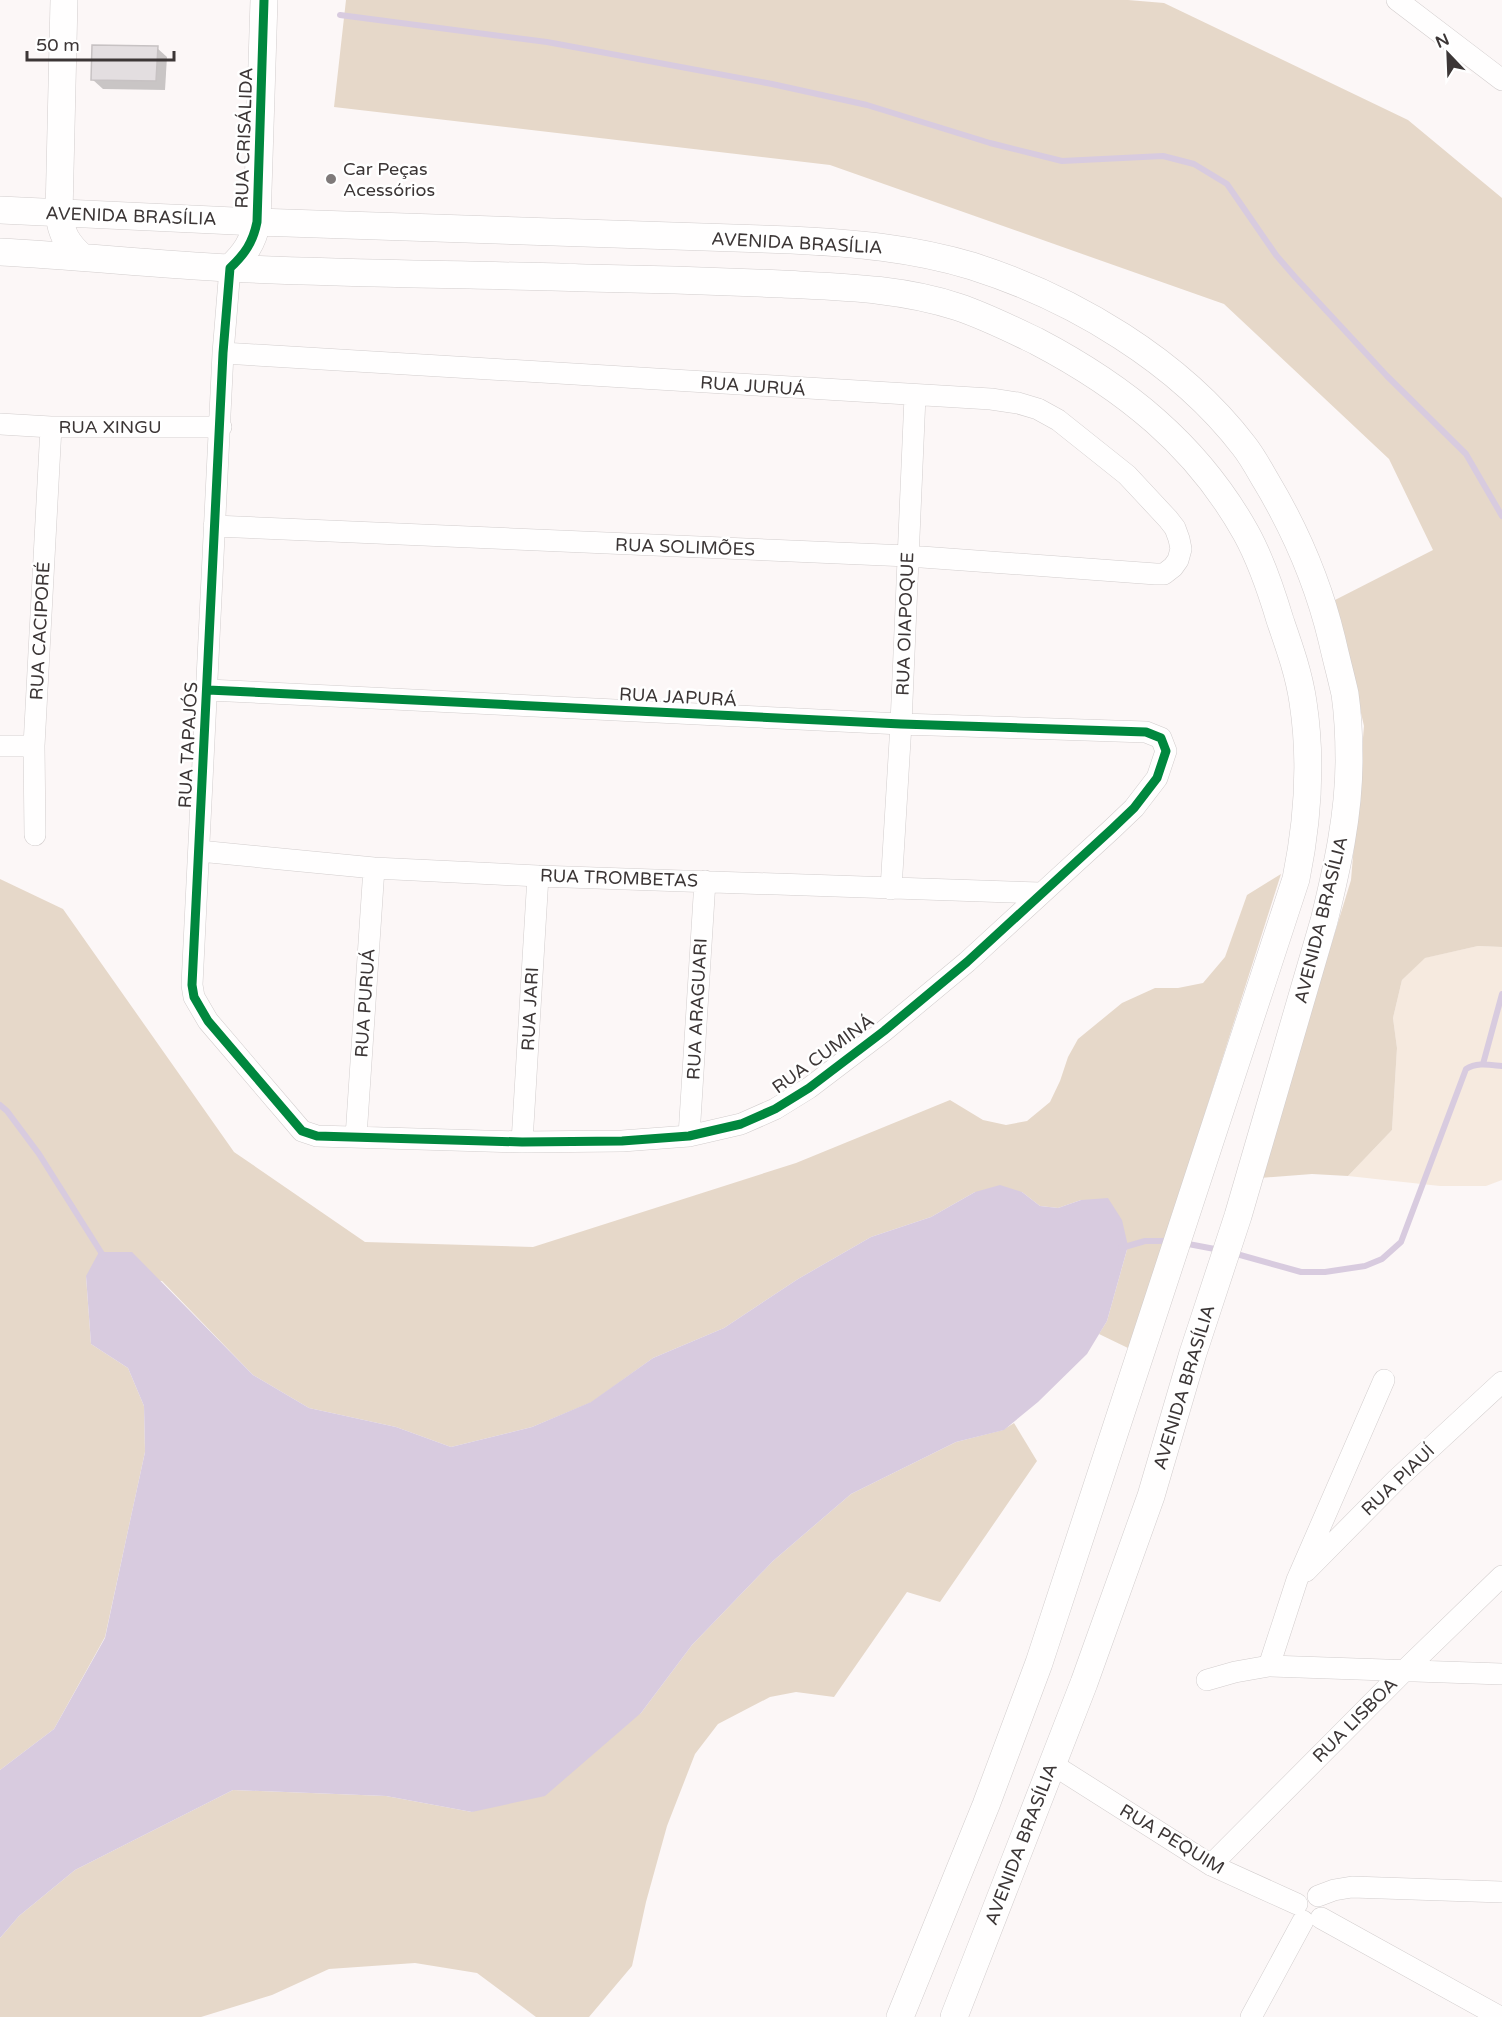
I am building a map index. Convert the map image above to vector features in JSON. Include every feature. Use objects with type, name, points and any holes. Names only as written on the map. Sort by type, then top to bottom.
[{"type":"street","points":[[64,0],[59,214],[64,236],[82,257]]},
{"type":"street","name":"RUA CRISÁLIDA","points":[[230,268],[251,243],[257,222],[264,0]]},
{"type":"street","points":[[1396,0],[1502,80]]},
{"type":"street","name":"AVENIDA BRASÍLIA","points":[[0,210],[257,222],[836,242],[911,251],[970,266],[1024,285],[1072,308],[1136,346],[1186,384],[1215,413],[1245,447],[1277,499],[1302,547],[1318,588],[1345,695],[1349,761],[1345,822],[1334,882],[1238,1216],[1193,1353],[1151,1496],[1084,1683],[956,2014]]},
{"type":"street","name":"AVENIDA BRASÍLIA","points":[[0,252],[230,268],[709,281],[849,287],[906,294],[957,307],[1008,327],[1064,356],[1120,391],[1171,434],[1214,483],[1247,534],[1268,582],[1288,642],[1303,699],[1309,765],[1304,841],[1296,879],[1039,1663],[986,1805],[900,2017]]},
{"type":"street","name":"RUA TAPAJÓS","points":[[230,268],[214,526],[208,690],[192,985],[200,1010],[302,1131],[311,1136],[356,1137]]},
{"type":"street","name":"RUA JURUÁ","points":[[224,353],[991,399],[1018,403],[1038,409],[1058,420],[1127,475],[1175,528],[1181,549],[1178,560],[1164,574],[1156,574]]},
{"type":"street","name":"RUA OIAPOQUE","points":[[891,889],[901,724],[915,396]]},
{"type":"street","name":"RUA XINGU","points":[[0,424],[51,427],[220,427]]},
{"type":"street","name":"RUA CACIPORÉ","points":[[35,835],[34,746],[51,427]]},
{"type":"street","name":"RUA SOLIMÕES","points":[[214,526],[908,556],[1156,574]]},
{"type":"street","name":"RUA JAPURÁ","points":[[208,690],[901,724],[1146,732]]},
{"type":"street","name":"RUA CUMINÁ","points":[[356,1137],[522,1143],[622,1141],[689,1136],[741,1124],[775,1109],[809,1088],[884,1031],[967,962],[1134,808],[1157,778],[1166,751],[1161,738],[1146,732]]},
{"type":"street","points":[[0,746],[34,746]]},
{"type":"street","name":"RUA TROMBETAS","points":[[199,851],[374,868],[538,876],[1040,893]]},
{"type":"street","name":"RUA PURUÁ","points":[[356,1137],[374,868]]},
{"type":"street","name":"RUA JARI","points":[[522,1143],[538,876]]},
{"type":"street","name":"RUA ARAGUARI","points":[[689,1136],[705,881]]},
{"type":"street","points":[[1269,1666],[1297,1580],[1384,1380]]},
{"type":"street","name":"RUA PIAUÍ","points":[[1297,1580],[1397,1479],[1502,1382]]},
{"type":"street","name":"RUA LISBOA","points":[[1211,1866],[1404,1671],[1502,1576]]},
{"type":"street","points":[[1207,1680],[1269,1666],[1502,1674]]},
{"type":"street","name":"RUA PEQUIM","points":[[1052,1764],[1211,1866],[1307,1914],[1500,2017]]},
{"type":"street","points":[[1251,2017],[1307,1914],[1325,1906],[1323,1900],[1318,1896],[1352,1887],[1502,1892]]},
{"type":"shaded area","points":[[346,0],[1128,0],[1164,3],[1408,120],[1502,198],[1502,947],[1478,946],[1425,958],[1402,980],[1393,1018],[1397,1048],[1392,1130],[1348,1176],[1312,1174],[1260,1178],[1351,880],[1364,726],[1335,600],[1433,550],[1389,459],[1224,304],[830,165],[334,107]]},
{"type":"shaded area","points":[[1281,874],[1130,1349],[1099,1334],[1107,1321],[1128,1246],[1081,1200],[1058,1208],[1040,1206],[1022,1192],[975,1192],[931,1217],[871,1237],[798,1279],[724,1328],[653,1358],[592,1402],[532,1427],[451,1447],[396,1427],[309,1408],[253,1375],[162,1281],[86,1276],[91,1344],[128,1368],[144,1406],[145,1452],[105,1637],[54,1729],[0,1770],[0,879],[63,909],[234,1152],[365,1242],[533,1247],[796,1163],[950,1100],[983,1120],[1006,1125],[1027,1121],[1050,1102],[1068,1057],[1078,1039],[1122,1003],[1155,988],[1178,988],[1203,983],[1225,957],[1247,895]]},
{"type":"shaded area","points":[[1478,946],[1502,947],[1502,1180],[1486,1186],[1440,1186],[1348,1176],[1392,1130],[1397,1048],[1393,1018],[1402,980],[1424,958]]},
{"type":"shaded area","points":[[1000,1185],[1022,1192],[1040,1206],[1058,1208],[1081,1200],[1108,1198],[1122,1220],[1128,1246],[1107,1321],[1087,1354],[1038,1402],[1004,1430],[956,1442],[851,1494],[773,1561],[692,1645],[641,1713],[545,1796],[472,1812],[386,1796],[233,1790],[75,1870],[19,1916],[0,1938],[0,1770],[54,1729],[105,1638],[145,1452],[144,1406],[128,1368],[91,1344],[86,1276],[99,1252],[132,1252],[253,1375],[309,1408],[396,1427],[451,1447],[532,1427],[591,1402],[653,1358],[724,1328],[798,1279],[871,1237],[931,1217],[975,1192]]},
{"type":"shaded area","points":[[1014,1423],[1037,1461],[940,1602],[907,1592],[834,1697],[796,1692],[770,1697],[718,1724],[695,1754],[667,1826],[646,1902],[632,1966],[589,2017],[536,2017],[477,1973],[415,1963],[329,1969],[272,1995],[201,2017],[0,2017],[0,1938],[19,1916],[75,1870],[233,1790],[386,1796],[472,1812],[641,1713],[692,1645],[773,1561],[851,1494],[956,1442],[1003,1430]]},
{"type":"building","points":[[92,45],[158,46],[156,81],[91,80]]},
{"type":"waterway","points":[[340,15],[547,42],[772,84],[867,105],[990,143],[1062,161],[1163,156],[1194,164],[1227,184],[1276,255],[1295,277],[1387,376],[1466,454],[1502,516]]},
{"type":"waterway","points":[[1483,1064],[1502,994]]},
{"type":"waterway","points":[[1233,1253],[1301,1272],[1325,1272],[1365,1266],[1382,1259],[1401,1242],[1466,1069],[1479,1065],[1502,1066]]},
{"type":"waterway","points":[[0,1105],[39,1154],[104,1257]]},
{"type":"waterway","points":[[1121,1248],[1145,1241],[1170,1241]]},
{"type":"waterway","points":[[1183,1243],[1220,1250]]},
{"type":"cycle path","points":[[208,690],[901,724],[1146,732],[1161,738],[1166,751],[1157,778],[1134,808],[967,962],[884,1031],[809,1088],[775,1109],[741,1124],[689,1136],[622,1141],[522,1142],[317,1136],[302,1131],[208,1021],[194,997],[192,985],[223,353],[230,268],[248,247],[257,222],[264,0]]},
{"type":"place","name":"Car Peças Acessórios","points":[[331,179]]}]
